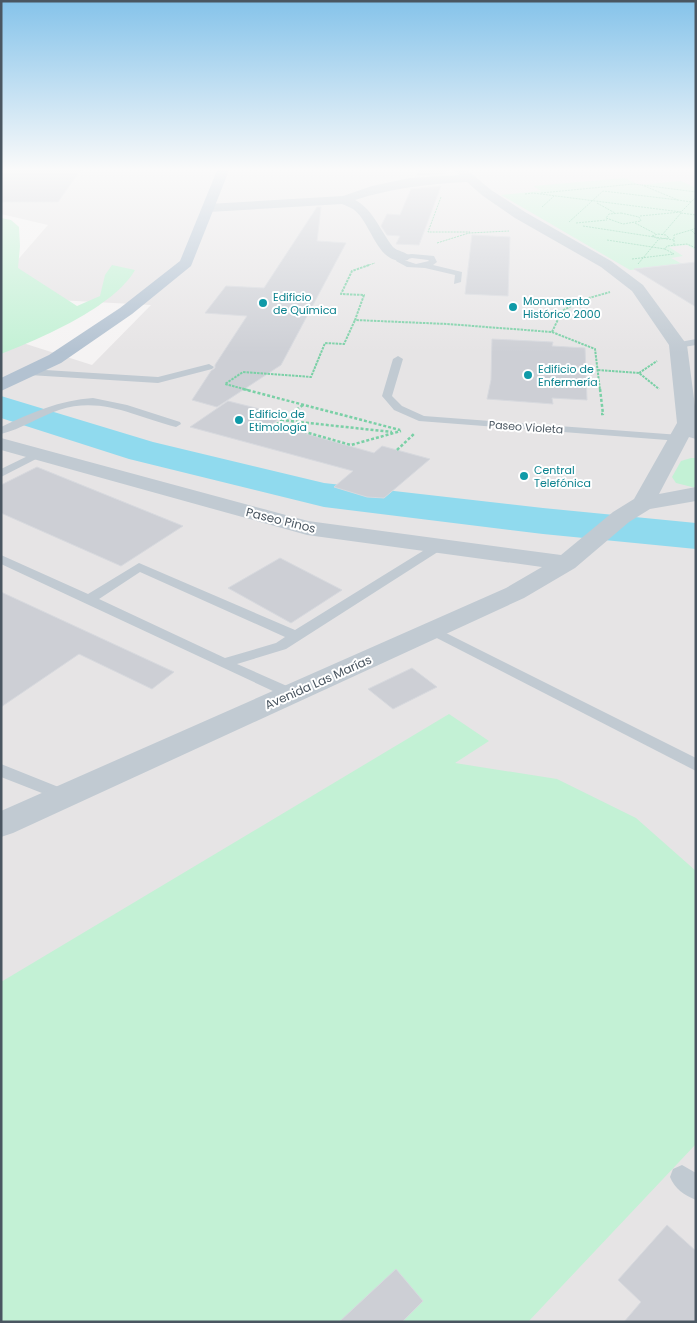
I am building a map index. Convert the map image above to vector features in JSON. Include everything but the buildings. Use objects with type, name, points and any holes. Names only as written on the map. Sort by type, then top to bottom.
[{"type":"main road","points":[[6,383],[55,359],[126,311],[186,263],[199,230]]},
{"type":"street","points":[[375,230],[390,252],[403,257]]},
{"type":"street","points":[[546,230],[606,264],[638,288],[678,346],[688,431],[643,503]]},
{"type":"street","name":"Paseo Pinos","points":[[1,444],[307,528],[439,545],[575,555]]},
{"type":"street","points":[[643,503],[696,494]]},
{"type":"street","name":"Avenida Las Marías","points":[[1,825],[515,593],[575,555],[621,517],[643,503]]},
{"type":"lane","points":[[403,257],[423,256],[431,258],[433,262],[423,266],[459,274],[457,282]]},
{"type":"lane","points":[[678,346],[696,342]]},
{"type":"lane","name":"Paseo Violeta","points":[[398,360],[387,396],[392,405],[406,413],[430,420],[688,431]]},
{"type":"lane","points":[[28,372],[158,380],[209,367]]},
{"type":"lane","points":[[1,431],[49,410],[76,402],[95,401],[176,424]]},
{"type":"lane","points":[[1,474],[36,455]]},
{"type":"lane","points":[[223,663],[281,646],[439,545]]},
{"type":"lane","points":[[1,559],[290,694]]},
{"type":"lane","points":[[89,600],[138,567],[296,636]]},
{"type":"lane","points":[[432,630],[696,765]]},
{"type":"lane","points":[[1,770],[65,796]]},
{"type":"path","points":[[429,230],[428,232],[490,232]]},
{"type":"path","points":[[605,230],[655,239],[674,240]]},
{"type":"path","points":[[647,230],[669,237],[663,240]]},
{"type":"path","points":[[662,235],[667,230]]},
{"type":"path","points":[[674,245],[674,235],[691,230],[696,234]]},
{"type":"path","points":[[655,239],[652,236],[656,234]]},
{"type":"path","points":[[634,269],[659,239]]},
{"type":"path","points":[[605,240],[665,249],[674,254],[630,259]]},
{"type":"path","points":[[665,249],[666,246],[687,244],[696,248]]},
{"type":"path","points":[[355,320],[344,344],[325,343],[311,377],[243,372],[225,384],[414,434]]},
{"type":"path","points":[[552,332],[596,349],[603,414],[606,421]]},
{"type":"path","points":[[598,370],[638,372],[660,390]]},
{"type":"path","points":[[303,405],[277,424],[351,445],[402,431]]},
{"type":"path","points":[[594,414],[603,414]]},
{"type":"path","points":[[282,420],[395,433]]},
{"type":"path","points":[[397,450],[430,420]]},
{"type":"shaded area","points":[[44,230],[696,230],[696,1322],[1,1322],[1,336],[92,365],[151,305],[1,297],[1,279]]},
{"type":"green space","points":[[1,230],[19,230],[18,268],[77,306],[100,296],[105,275],[112,265],[135,270],[125,284],[94,309],[55,331],[1,354]]},
{"type":"green space","points":[[561,230],[696,230],[696,250],[687,245],[669,247],[683,256],[671,258],[684,265],[630,270]]},
{"type":"green space","points":[[696,458],[696,488],[676,483],[672,477],[681,461]]},
{"type":"green space","points":[[449,714],[489,741],[455,763],[557,779],[636,818],[696,871],[696,1144],[528,1322],[1,1322],[1,982]]},
{"type":"waterway","points":[[1,406],[142,451],[324,495],[543,521],[696,536]]},
{"type":"place","name":"Edificio de Química","points":[[263,303]]},
{"type":"place","name":"Monumento Histórico 2000","points":[[513,307]]},
{"type":"place","name":"Edificio de Enfermería","points":[[528,375]]},
{"type":"place","name":"Edificio de Etimología","points":[[239,420]]},
{"type":"place","name":"Central Telefónica","points":[[524,476]]}]
